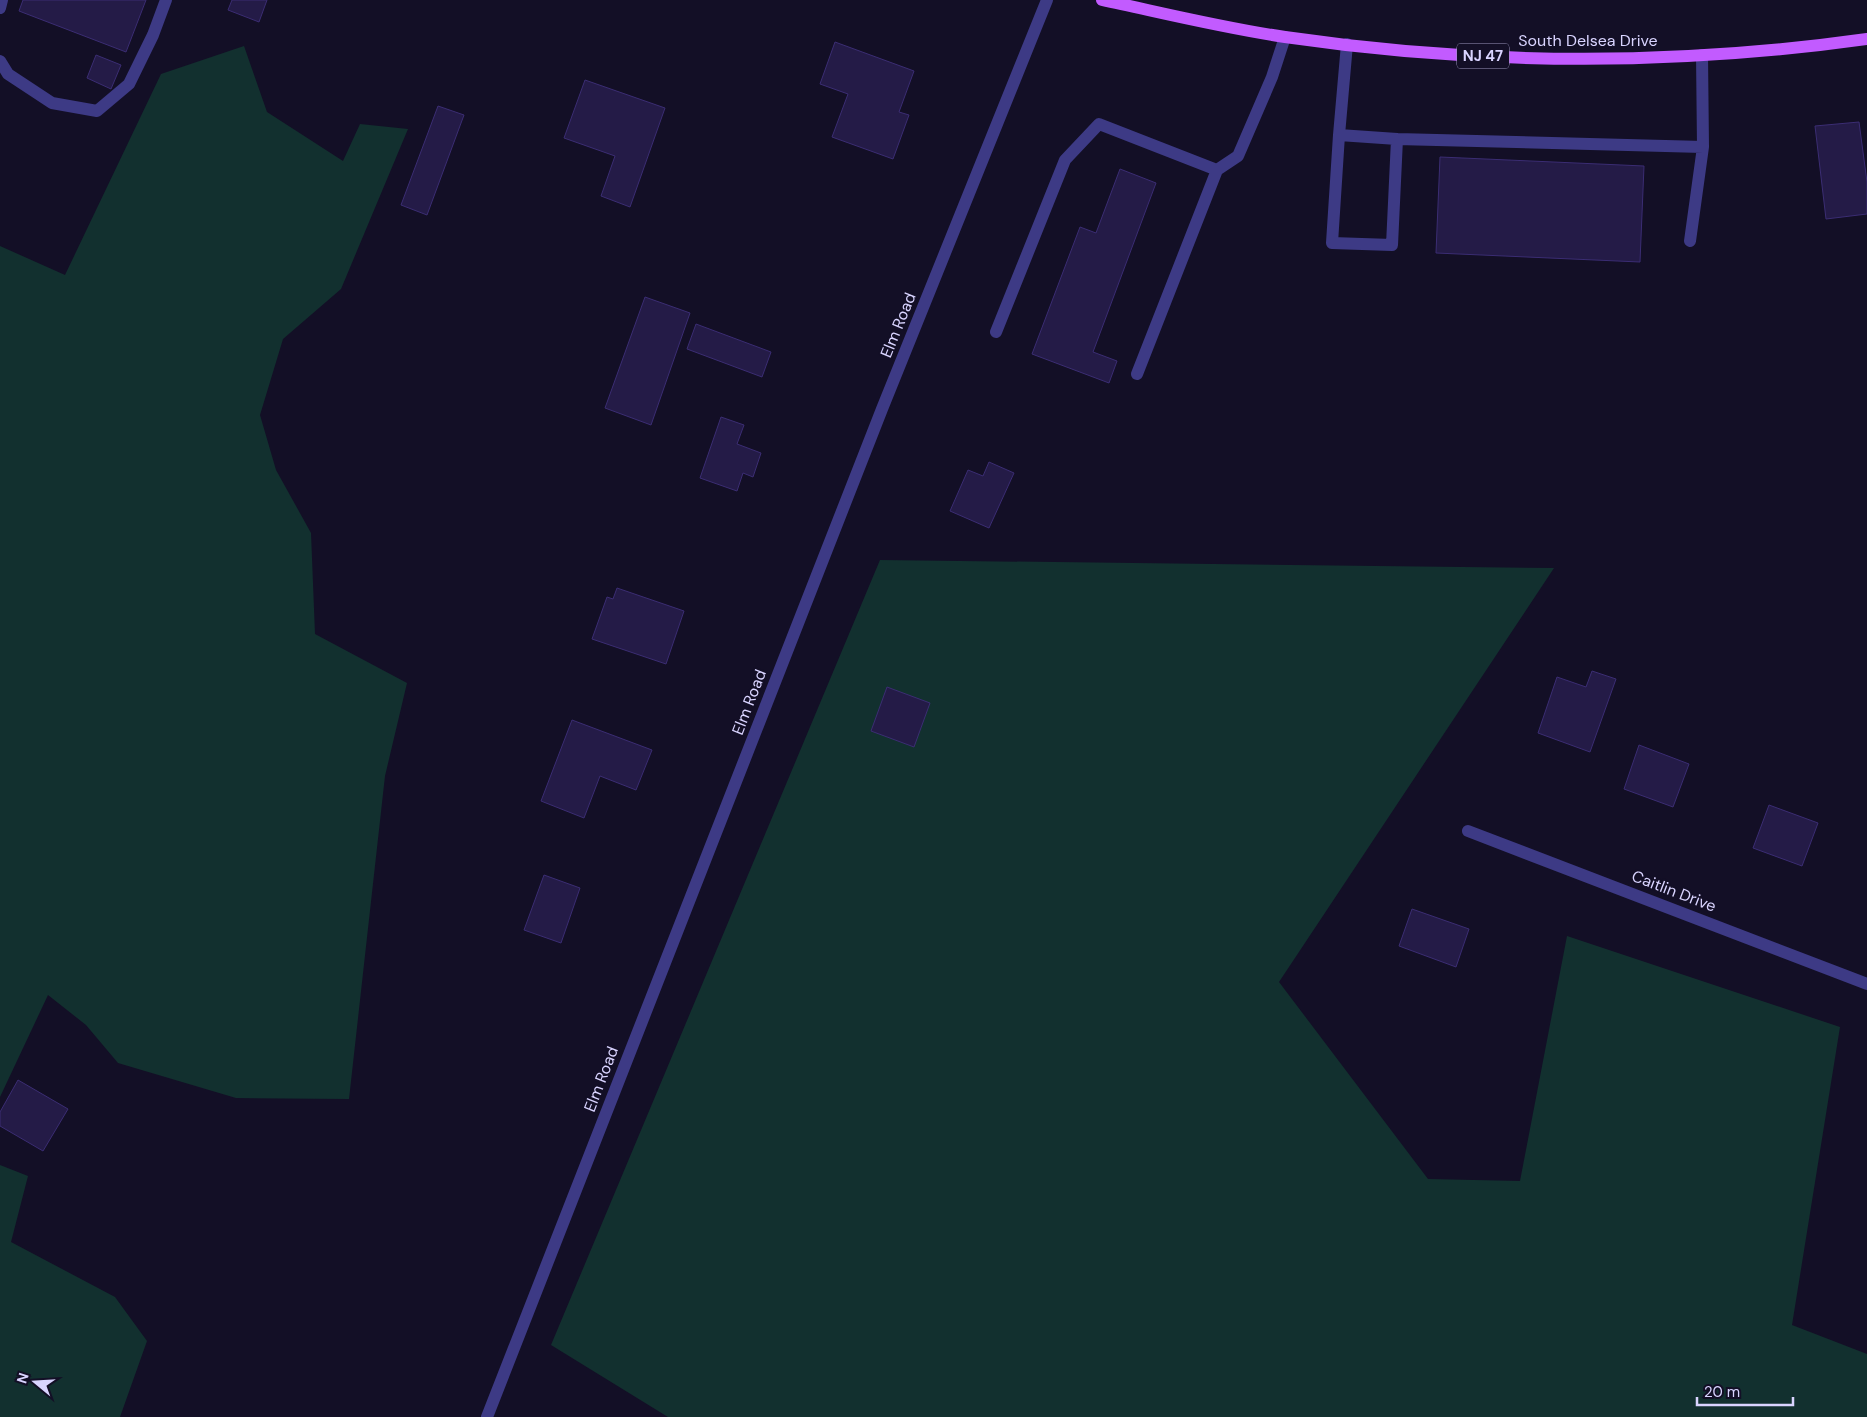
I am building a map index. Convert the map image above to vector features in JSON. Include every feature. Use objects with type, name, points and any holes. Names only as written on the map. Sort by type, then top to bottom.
[{"type":"main road","name":"South Delsea Drive","points":[[1102,0],[1232,28],[1285,37],[1424,53],[1558,59],[1702,55],[1823,45],[1867,39]]},
{"type":"street","points":[[0,8],[2,0]]},
{"type":"street","points":[[0,61],[8,74],[52,103],[97,111],[129,84],[153,35],[166,0]]},
{"type":"street","name":"Elm Road","points":[[487,1417],[882,409],[1046,0]]},
{"type":"street","points":[[1137,374],[1217,170],[1238,156],[1272,77],[1285,37]]},
{"type":"street","points":[[1348,44],[1339,135],[1332,243],[1392,246],[1396,139]]},
{"type":"street","points":[[1690,241],[1703,146],[1702,55]]},
{"type":"street","points":[[996,332],[1065,160],[1099,124],[1217,170]]},
{"type":"street","points":[[1339,135],[1396,139],[1703,146]]},
{"type":"street","name":"Caitlin Drive","points":[[1468,831],[1867,984]]},
{"type":"green space","points":[[244,46],[267,112],[343,161],[360,124],[408,129],[341,289],[283,339],[260,415],[276,470],[311,533],[315,634],[407,683],[385,776],[349,1099],[236,1098],[118,1063],[86,1025],[48,995],[0,1097],[0,246],[65,275],[161,74]]},
{"type":"green space","points":[[880,560],[1554,568],[1279,982],[1428,1179],[1520,1181],[1567,936],[1840,1027],[1792,1325],[1867,1354],[1867,1417],[668,1417],[551,1345]]},
{"type":"green space","points":[[0,1165],[28,1176],[11,1242],[115,1297],[147,1341],[120,1417],[0,1417]]},
{"type":"building","points":[[23,0],[146,0],[126,52],[19,11]]},
{"type":"building","points":[[232,0],[267,0],[259,22],[228,10]]},
{"type":"building","points":[[835,42],[914,71],[899,112],[909,115],[893,159],[832,137],[848,94],[820,84]]},
{"type":"building","points":[[96,55],[121,65],[111,89],[87,78]]},
{"type":"building","points":[[585,80],[665,108],[630,207],[601,196],[615,156],[564,138]]},
{"type":"building","points":[[438,106],[464,115],[427,215],[401,205]]},
{"type":"building","points":[[1859,122],[1867,182],[1867,214],[1826,219],[1815,126]]},
{"type":"building","points":[[1440,157],[1644,166],[1640,262],[1436,253]]},
{"type":"building","points":[[1120,169],[1156,183],[1093,352],[1117,361],[1109,383],[1032,354],[1080,227],[1096,233]]},
{"type":"building","points":[[645,297],[690,313],[651,425],[605,408]]},
{"type":"building","points":[[696,324],[771,352],[762,377],[687,349]]},
{"type":"building","points":[[721,417],[744,425],[737,444],[761,453],[753,477],[743,473],[737,491],[700,478]]},
{"type":"building","points":[[989,462],[1014,473],[989,528],[950,511],[968,470],[983,476]]},
{"type":"building","points":[[617,588],[684,611],[666,664],[592,639],[607,597],[613,599]]},
{"type":"building","points":[[1592,671],[1616,679],[1590,752],[1538,733],[1557,677],[1586,687]]},
{"type":"building","points":[[887,687],[930,703],[914,747],[871,731]]},
{"type":"building","points":[[572,720],[652,750],[636,790],[600,776],[584,818],[541,801]]},
{"type":"building","points":[[1639,745],[1689,764],[1673,807],[1624,789]]},
{"type":"building","points":[[1769,805],[1818,823],[1802,866],[1753,848]]},
{"type":"building","points":[[544,875],[580,888],[561,943],[524,930]]},
{"type":"building","points":[[1412,909],[1469,929],[1456,967],[1399,946]]},
{"type":"building","points":[[18,1080],[68,1109],[43,1151],[0,1126],[0,1112]]}]
